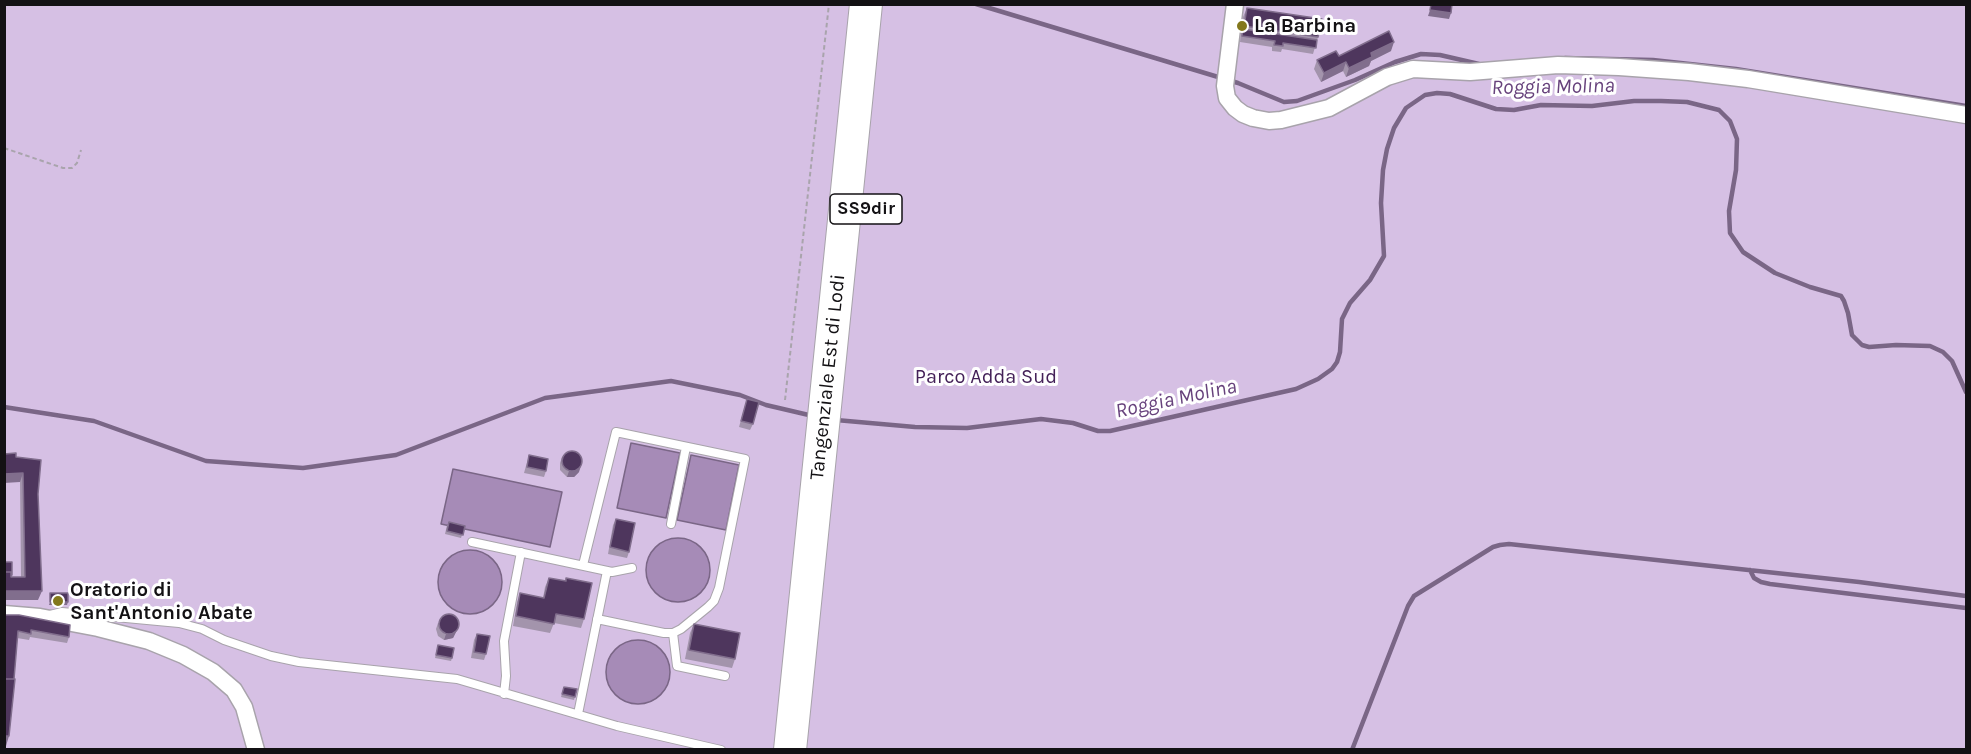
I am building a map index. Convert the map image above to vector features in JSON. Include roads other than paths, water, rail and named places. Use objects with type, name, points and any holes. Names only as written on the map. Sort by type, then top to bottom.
[{"type":"highway","name":"Tangenziale Est di Lodi","points":[[801,746],[834,418],[866,4]]},
{"type":"highway","name":"Tangenziale Est di Lodi","points":[[834,418],[887,4]]},
{"type":"street","points":[[1234,4],[1226,80],[1227,98],[1235,108],[1253,118],[1269,121],[1329,108],[1387,77],[1413,69],[1470,72],[1558,65],[1689,72],[1748,79],[1966,115]]},
{"type":"street","points":[[4,614],[40,617],[98,628],[149,641],[183,655],[213,672],[234,690],[244,707],[256,750]]},
{"type":"lane","points":[[583,566],[616,432],[745,459],[719,588],[714,601],[673,633],[663,633],[597,619]]},
{"type":"lane","points":[[671,524],[686,447]]},
{"type":"lane","points":[[472,542],[612,572],[632,568]]},
{"type":"lane","points":[[504,694],[506,676],[504,641],[521,552]]},
{"type":"lane","points":[[578,714],[606,571]]},
{"type":"lane","points":[[40,617],[62,612],[178,623],[290,660],[457,679],[648,734],[721,750]]},
{"type":"lane","points":[[673,633],[677,666],[725,676]]},
{"type":"waterway","points":[[976,4],[1238,83],[1284,102],[1297,101],[1421,54],[1440,55],[1479,64]]},
{"type":"waterway","points":[[1565,58],[1653,60],[1736,69],[1966,106]]},
{"type":"waterway","name":"Roggia Molina","points":[[836,420],[915,427],[967,428],[1041,419],[1073,423],[1098,431],[1110,431],[1296,389],[1318,379],[1332,369],[1337,362],[1340,352],[1342,319],[1350,303],[1370,280],[1384,256],[1381,203],[1383,170],[1394,128],[1406,108],[1425,95],[1437,93],[1450,94],[1496,109],[1514,110],[1541,105],[1592,106],[1634,101],[1661,101],[1687,102],[1719,110],[1730,121],[1737,139],[1736,170],[1729,211],[1730,233],[1743,252],[1775,273],[1841,296],[1848,313],[1852,335],[1862,345],[1869,347],[1930,346],[1943,352],[1952,361],[1966,392]]},
{"type":"waterway","points":[[4,407],[94,421],[206,461],[303,468],[396,455],[545,398],[671,381],[740,395],[766,405],[813,416]]},
{"type":"waterway","points":[[1352,750],[1408,606],[1414,596],[1493,547],[1500,545],[1509,544],[1859,582],[1966,596]]},
{"type":"waterway","points":[[1750,570],[1754,578],[1770,584],[1966,608]]},
{"type":"place","name":"La Barbina","points":[[1242,26]]},
{"type":"place","name":"Oratorio di Sant'Antonio Abate","points":[[58,601]]},
{"type":"park label","name":"Parco Adda Sud","points":[[986,377]]}]
